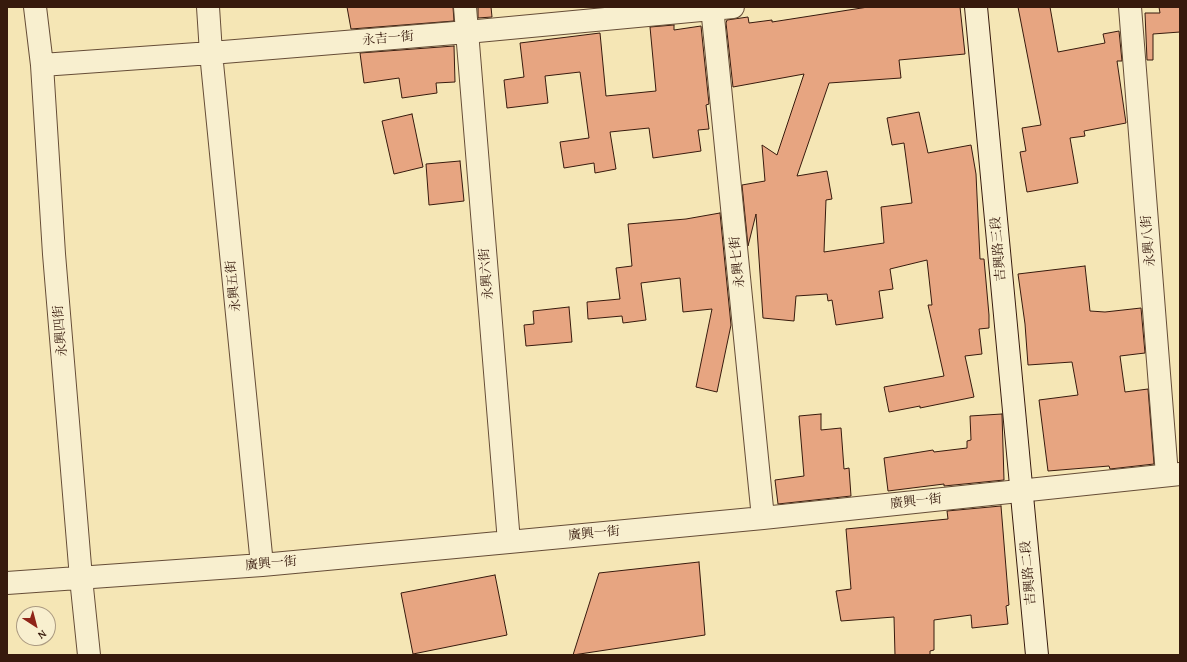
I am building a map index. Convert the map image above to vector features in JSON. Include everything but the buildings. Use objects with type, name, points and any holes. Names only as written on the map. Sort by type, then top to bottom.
[{"type":"street","name":"永興四街","points":[[35,7],[42,65],[54,254],[81,578],[89,655]]},
{"type":"street","name":"永興五街","points":[[208,7],[211,54],[262,565]]},
{"type":"street","name":"永興六街","points":[[465,7],[509,542]]},
{"type":"street","name":"吉興路三段","points":[[976,7],[1022,491]]},
{"type":"street","name":"永興八街","points":[[1130,7],[1174,475]]},
{"type":"street","name":"永吉一街","points":[[42,65],[211,54],[719,8]]},
{"type":"street","name":"永興七街","points":[[719,8],[763,518]]},
{"type":"street","name":"廣興一街","points":[[7,584],[262,565],[509,542],[763,518],[1174,475]]},
{"type":"street","name":"吉興路二段","points":[[1022,491],[1037,655]]}]
